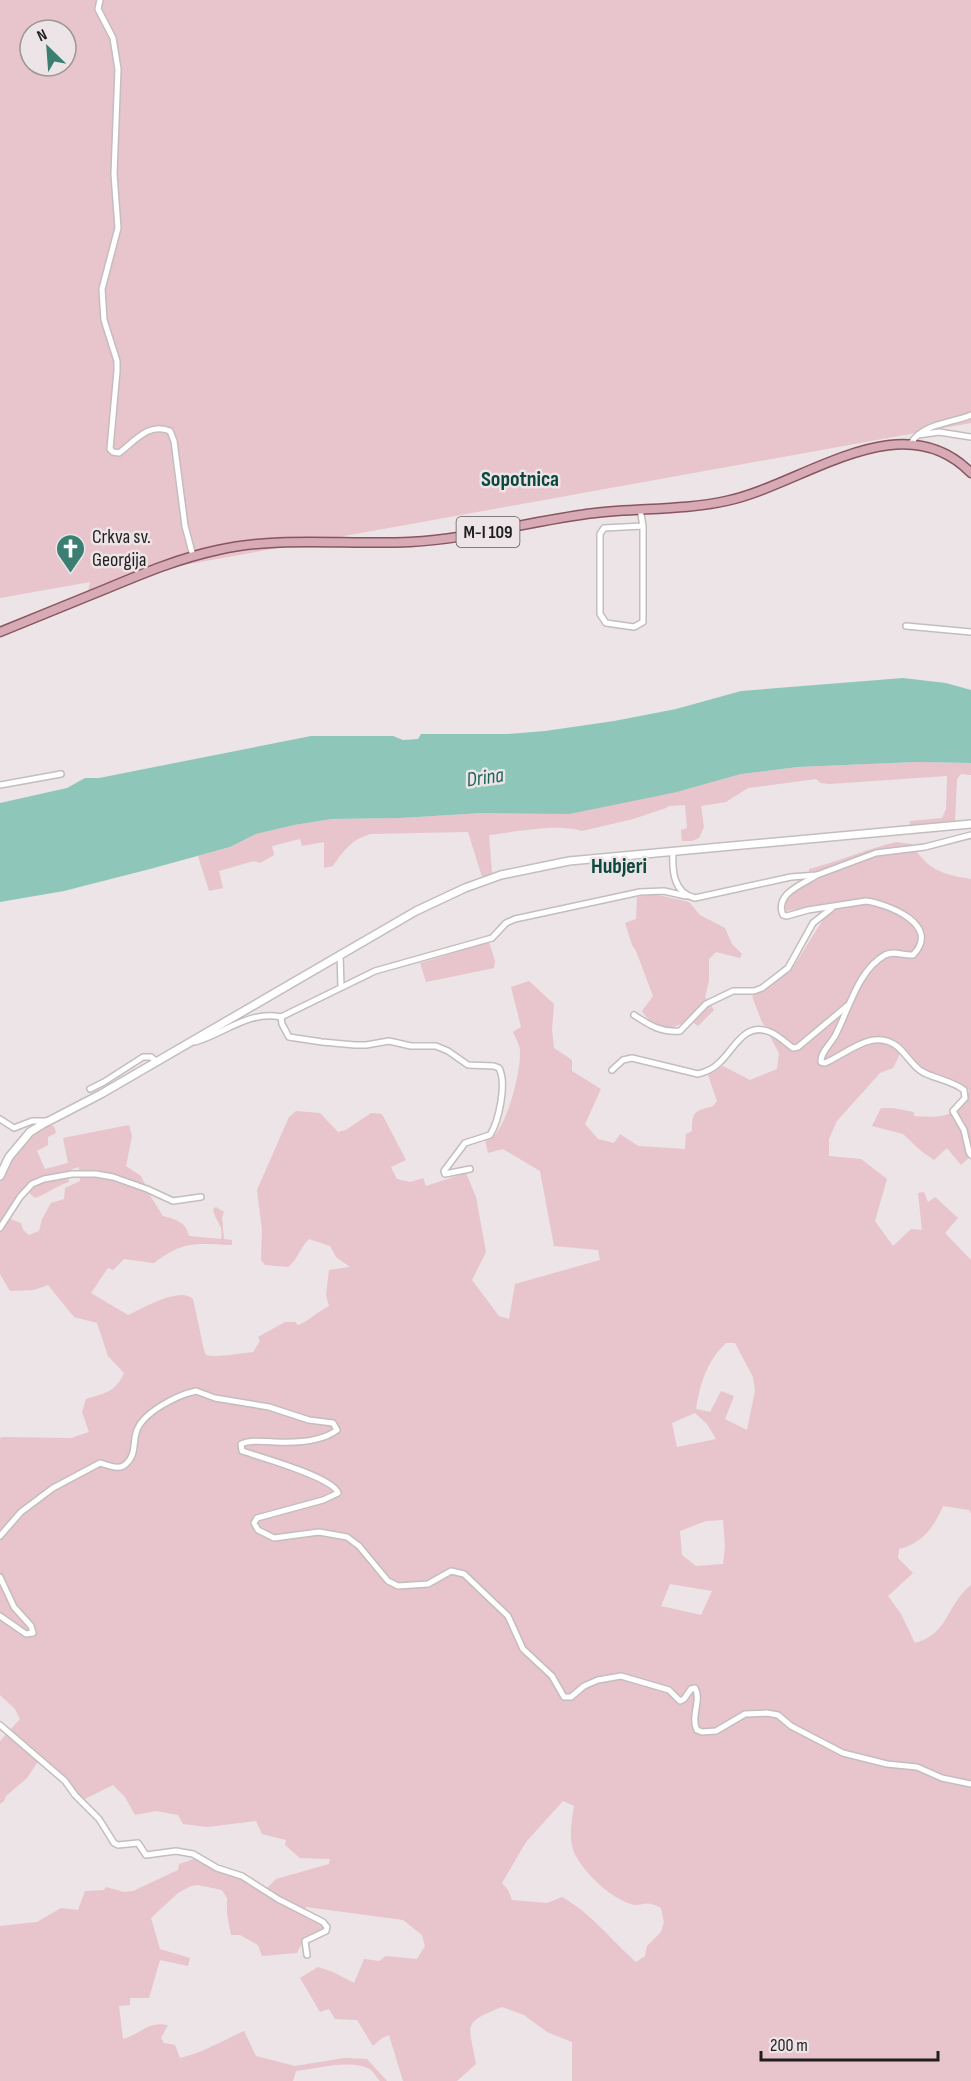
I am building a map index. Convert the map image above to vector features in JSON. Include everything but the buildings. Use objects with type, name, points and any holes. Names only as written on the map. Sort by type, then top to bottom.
[{"type":"main road","name":"M-I 109","points":[[0,632],[138,576],[193,556],[226,548],[266,543],[374,543],[431,540],[564,517],[710,503],[734,499],[866,449],[893,443],[911,443],[932,447],[947,453],[971,473]]},
{"type":"street","points":[[100,0],[98,9],[113,38],[118,69],[114,174],[118,228],[102,290],[104,320],[117,361],[110,448],[113,452],[119,453],[151,429],[160,428],[170,431],[174,441],[185,526],[193,556]]},
{"type":"street","points":[[911,443],[917,435],[929,427],[971,415]]},
{"type":"street","points":[[917,435],[939,432],[971,437]]},
{"type":"street","points":[[640,509],[643,526],[643,622],[634,627],[606,623],[600,614],[600,534],[604,528],[643,526]]},
{"type":"street","points":[[906,626],[971,632]]},
{"type":"street","points":[[0,785],[61,774]]},
{"type":"street","points":[[0,1176],[9,1156],[30,1132],[47,1121],[101,1094],[340,954],[439,900],[501,875],[569,861],[971,824]]},
{"type":"street","points":[[971,835],[925,847],[876,853],[818,875],[795,887],[783,901],[782,912],[787,916],[808,910],[866,901],[908,915],[919,929],[920,938],[913,955],[895,953],[885,955],[866,975],[852,994],[837,1033],[820,1058],[825,1064],[866,1042],[884,1040],[899,1047],[920,1071],[964,1090],[965,1098],[953,1111],[964,1130],[971,1155]]},
{"type":"street","points":[[673,850],[672,866],[675,878],[686,896]]},
{"type":"street","points":[[191,1041],[196,1042],[257,1017],[269,1014],[281,1017],[375,970],[492,938],[506,923],[514,919],[639,892],[664,891],[695,898],[791,877],[818,875]]},
{"type":"street","points":[[634,1015],[655,1028],[668,1032],[680,1031],[706,1004],[733,991],[748,992],[762,988],[788,968],[813,923],[833,907]]},
{"type":"street","points":[[340,954],[341,987]]},
{"type":"street","points":[[612,1070],[623,1060],[632,1058],[698,1074],[707,1071],[725,1058],[742,1036],[752,1031],[770,1032],[793,1048],[798,1047],[848,1005]]},
{"type":"street","points":[[281,1017],[289,1037],[355,1045],[389,1041],[411,1046],[436,1046],[448,1051],[468,1065],[499,1068],[502,1086],[496,1126],[490,1135],[465,1143],[444,1171],[445,1174],[470,1169]]},
{"type":"street","points":[[90,1089],[105,1082],[138,1059],[147,1056],[157,1062]]},
{"type":"street","points":[[0,1119],[14,1128],[32,1121],[47,1121]]},
{"type":"street","points":[[0,1228],[20,1197],[32,1184],[44,1179],[72,1174],[96,1174],[113,1178],[172,1201],[201,1197]]},
{"type":"street","points":[[0,1536],[21,1512],[62,1482],[100,1464],[117,1468],[126,1465],[134,1451],[135,1434],[144,1420],[167,1403],[196,1391],[215,1398],[269,1407],[309,1420],[333,1423],[337,1430],[322,1437],[299,1442],[241,1444],[242,1451],[310,1474],[335,1487],[338,1493],[323,1500],[256,1518],[254,1523],[258,1530],[274,1538],[319,1532],[346,1537],[359,1546],[388,1581],[398,1586],[423,1586],[451,1571],[464,1574],[508,1616],[523,1649],[552,1676],[564,1698],[571,1697],[584,1686],[598,1680],[621,1677],[669,1690],[680,1701],[691,1689],[695,1688],[698,1691],[694,1723],[697,1730],[702,1732],[716,1731],[745,1714],[778,1715],[791,1726],[843,1753],[887,1764],[917,1767],[942,1778],[971,1784]]},
{"type":"street","points":[[0,1577],[14,1607],[31,1626],[33,1634],[26,1634],[0,1616]]},
{"type":"street","points":[[0,1725],[65,1781],[99,1820],[114,1843],[118,1845],[138,1843],[146,1855],[176,1851],[193,1854],[217,1868],[243,1876],[278,1899],[323,1922],[327,1927],[326,1931],[305,1941],[307,1955]]},
{"type":"shaded area","points":[[0,0],[971,0],[971,423],[139,573],[88,591],[90,582],[0,598]]},
{"type":"shaded area","points":[[916,762],[971,763],[971,775],[961,774],[957,779],[955,821],[910,825],[910,821],[942,818],[946,809],[947,776],[829,784],[821,783],[816,779],[748,788],[726,802],[701,806],[704,827],[699,838],[692,841],[682,841],[681,830],[687,828],[685,805],[669,806],[633,819],[582,831],[548,828],[489,835],[492,873],[482,877],[468,832],[371,834],[354,842],[333,866],[324,868],[324,842],[302,846],[300,839],[272,846],[274,855],[260,863],[254,861],[219,871],[223,888],[209,891],[198,856],[230,847],[256,834],[332,819],[483,813],[677,792],[741,774],[798,767]]},
{"type":"shaded area","points":[[896,842],[911,844],[924,860],[936,869],[943,873],[971,879],[971,1156],[961,1165],[947,1148],[934,1160],[903,1134],[872,1126],[881,1108],[914,1112],[914,1116],[932,1117],[955,1111],[966,1099],[969,1090],[921,1068],[906,1051],[900,1054],[893,1068],[880,1073],[837,1121],[829,1139],[829,1156],[861,1159],[887,1179],[875,1221],[893,1246],[911,1229],[922,1230],[918,1193],[924,1192],[928,1202],[935,1197],[958,1218],[945,1233],[971,1260],[971,1514],[969,1510],[943,1506],[927,1533],[915,1543],[899,1549],[898,1558],[913,1573],[888,1596],[901,1614],[915,1643],[935,1633],[956,1601],[971,1585],[971,2081],[572,2081],[572,2042],[547,2032],[524,2015],[502,2007],[480,2017],[471,2026],[470,2033],[476,2064],[457,2081],[403,2081],[389,2035],[373,2046],[357,2020],[335,2019],[329,2009],[320,2012],[300,1978],[318,1967],[354,1983],[364,1959],[379,1961],[386,1956],[417,1959],[425,1946],[422,1935],[403,1920],[306,1907],[305,1909],[322,1919],[324,1930],[308,1938],[297,1953],[262,1956],[258,1945],[240,1935],[231,1935],[227,1898],[222,1890],[198,1885],[178,1893],[151,1918],[160,1949],[190,1958],[188,1966],[160,1960],[149,1998],[130,1998],[130,2005],[119,2006],[123,2039],[149,2026],[168,2025],[161,2038],[164,2043],[175,2045],[180,2058],[205,2050],[244,2031],[256,2056],[295,2066],[344,2058],[367,2059],[387,2081],[380,2081],[371,2070],[364,2067],[345,2065],[296,2071],[293,2081],[0,2081],[0,1926],[37,1922],[61,1908],[78,1910],[85,1891],[104,1890],[106,1887],[124,1892],[133,1891],[178,1870],[179,1864],[203,1856],[217,1865],[242,1873],[267,1888],[276,1879],[329,1864],[330,1859],[300,1858],[285,1845],[286,1840],[262,1834],[256,1821],[207,1827],[183,1824],[178,1815],[156,1811],[135,1815],[125,1797],[113,1785],[79,1802],[64,1783],[39,1760],[27,1778],[0,1804],[0,1741],[20,1719],[15,1709],[0,1695],[0,1439],[1,1437],[71,1438],[89,1432],[82,1412],[86,1399],[113,1388],[124,1373],[108,1356],[97,1323],[74,1317],[48,1285],[34,1290],[10,1291],[0,1274],[0,1181],[10,1159],[30,1137],[48,1125],[54,1126],[56,1133],[48,1137],[48,1145],[37,1151],[45,1169],[68,1163],[63,1138],[129,1125],[132,1136],[126,1166],[141,1176],[163,1216],[183,1224],[189,1236],[221,1239],[220,1226],[213,1209],[216,1207],[224,1212],[222,1217],[224,1239],[232,1240],[232,1245],[191,1245],[174,1250],[154,1263],[124,1259],[113,1270],[108,1268],[91,1293],[128,1315],[171,1297],[187,1296],[193,1299],[206,1355],[253,1352],[260,1341],[258,1337],[285,1322],[295,1322],[298,1325],[329,1306],[326,1295],[329,1270],[350,1267],[336,1257],[330,1246],[309,1239],[288,1267],[265,1265],[261,1260],[262,1230],[257,1190],[289,1117],[296,1111],[320,1113],[338,1132],[346,1130],[371,1113],[382,1114],[406,1160],[391,1167],[397,1179],[410,1182],[423,1178],[426,1186],[466,1173],[476,1197],[486,1252],[472,1280],[499,1316],[509,1319],[515,1284],[600,1260],[598,1250],[554,1246],[540,1171],[503,1149],[488,1153],[485,1139],[496,1133],[506,1116],[520,1062],[520,1049],[513,1032],[521,1027],[511,987],[529,981],[554,1004],[552,1030],[554,1048],[572,1060],[572,1071],[601,1089],[585,1124],[598,1139],[614,1143],[620,1134],[638,1146],[685,1149],[686,1134],[692,1131],[696,1113],[713,1106],[717,1101],[708,1075],[723,1066],[750,1080],[777,1069],[779,1053],[761,1020],[752,996],[766,989],[792,969],[824,918],[826,904],[786,911],[788,899],[802,887],[819,879],[818,871],[809,873],[809,869]],"holes":[[[79,1167],[80,1181],[65,1188],[64,1199],[51,1203],[42,1219],[39,1231],[29,1235],[23,1230],[21,1223],[5,1217],[18,1193],[24,1196],[28,1192],[35,1198],[69,1182],[64,1178],[72,1172],[72,1169]],[[726,1343],[735,1343],[753,1377],[755,1391],[747,1430],[725,1419],[734,1396],[721,1391],[710,1412],[696,1409],[702,1381],[714,1357]],[[695,1413],[707,1424],[716,1439],[677,1447],[672,1423]],[[723,1520],[725,1546],[723,1564],[696,1566],[682,1555],[680,1531],[706,1521]],[[670,1584],[712,1591],[701,1615],[661,1606]],[[563,1801],[574,1806],[571,1840],[574,1852],[583,1867],[606,1890],[623,1901],[635,1905],[647,1903],[661,1908],[664,1922],[661,1932],[647,1946],[645,1956],[636,1962],[592,1919],[562,1897],[547,1903],[512,1900],[502,1883],[526,1842]]]},
{"type":"shaded area","points":[[654,894],[689,902],[700,915],[725,928],[732,944],[742,954],[740,958],[716,952],[709,959],[709,981],[705,997],[714,1010],[698,1026],[688,1019],[676,1026],[663,1027],[652,1022],[642,1011],[653,996],[625,923],[636,919],[637,897]]},
{"type":"shaded area","points":[[489,942],[495,961],[494,968],[426,982],[420,963]]},
{"type":"water","name":"Drina","points":[[903,678],[946,683],[971,690],[971,763],[916,762],[798,767],[741,774],[677,792],[569,814],[483,813],[332,819],[256,834],[230,847],[64,891],[0,902],[0,803],[67,788],[85,778],[99,778],[311,736],[393,736],[403,740],[418,739],[421,734],[508,734],[545,731],[676,709],[741,691]]},
{"type":"place","name":"Crkva sv. Georgija","points":[[71,574]]},
{"type":"district","name":"Sopotnica","points":[[520,478]]},
{"type":"district","name":"Hubjeri","points":[[619,865]]}]
